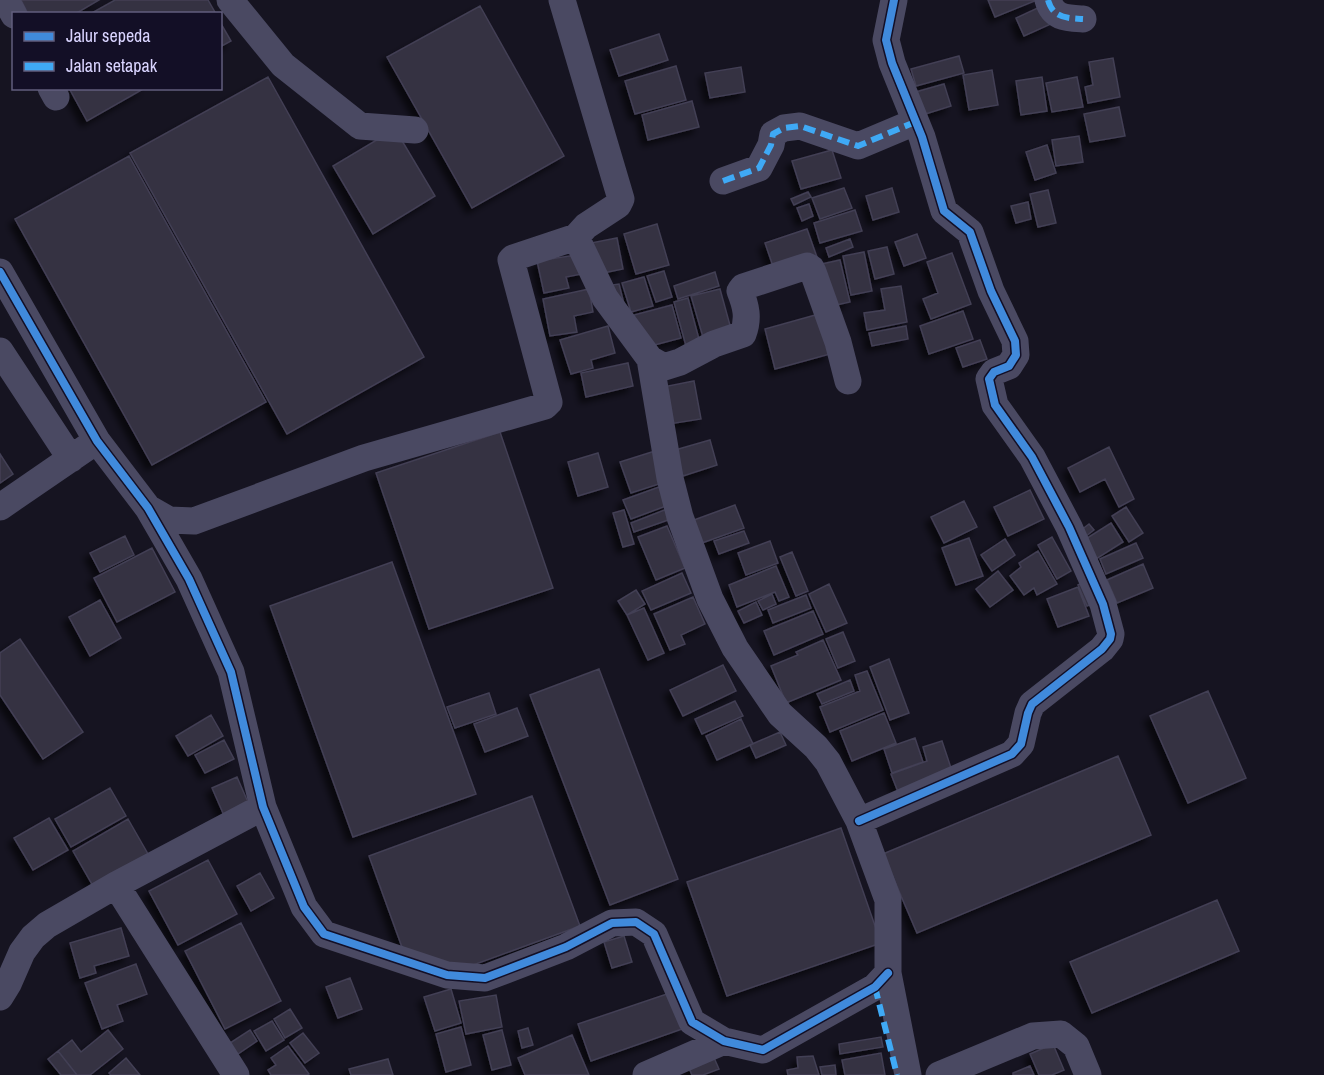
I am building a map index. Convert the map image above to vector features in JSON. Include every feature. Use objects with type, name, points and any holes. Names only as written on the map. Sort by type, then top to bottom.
[{"type":"street","points":[[231,0],[283,65],[360,126],[415,130]]},
{"type":"street","points":[[148,508],[170,520],[194,521],[364,458],[545,406],[549,402],[511,260],[576,237],[586,226],[618,206],[621,199],[562,0]]},
{"type":"street","points":[[859,821],[1012,754],[1021,744],[1032,704],[1102,649],[1111,634],[1103,604],[1069,527],[1032,457],[994,405],[989,379],[994,372],[1009,366],[1016,355],[1014,341],[991,291],[970,232],[944,211],[922,137],[892,63],[886,40],[894,0]]},
{"type":"street","points":[[1048,0],[1052,10],[1059,16],[1083,19]]},
{"type":"street","points":[[723,181],[759,168],[771,145],[773,134],[784,128],[800,126],[858,146],[915,122]]},
{"type":"street","points":[[576,237],[605,298],[650,359],[664,367],[680,362],[714,344],[743,334],[747,309],[741,288],[807,266],[811,267],[838,342],[848,381]]},
{"type":"street","points":[[0,272],[97,441],[148,508],[189,579],[231,672],[263,807],[304,907],[324,934],[447,975],[484,978],[566,947],[612,923],[636,921],[654,934],[692,1022],[724,1041],[764,1050],[882,980]]},
{"type":"street","points":[[0,351],[71,459]]},
{"type":"street","points":[[650,359],[670,478],[680,517],[710,599],[735,648],[766,696],[780,714],[816,747],[828,762],[859,821],[888,900],[882,980],[897,1075]]},
{"type":"street","points":[[0,507],[97,441]]},
{"type":"street","points":[[0,997],[22,952],[33,937],[61,916],[263,807]]},
{"type":"street","points":[[116,885],[236,1075]]},
{"type":"street","points":[[882,980],[908,1075]]},
{"type":"street","points":[[939,1075],[1033,1036],[1061,1034],[1076,1046],[1088,1075]]},
{"type":"street","points":[[646,1075],[724,1041]]},
{"type":"building","points":[[21,0],[99,0],[78,12],[27,12]]},
{"type":"building","points":[[115,0],[208,0],[215,12],[94,12]]},
{"type":"building","points":[[988,0],[1037,0],[995,17]]},
{"type":"building","points":[[480,6],[564,156],[472,208],[387,57]]},
{"type":"building","points":[[1042,6],[1051,24],[1024,36],[1016,18]]},
{"type":"building","points":[[222,25],[231,41],[222,46]]},
{"type":"building","points":[[659,34],[668,60],[619,76],[610,50]]},
{"type":"building","points":[[959,56],[964,73],[916,86],[911,69]]},
{"type":"building","points":[[1113,58],[1120,97],[1088,103],[1085,87],[1093,85],[1089,62]]},
{"type":"building","points":[[676,66],[686,100],[635,114],[625,81]]},
{"type":"building","points":[[741,67],[745,92],[710,98],[705,73]]},
{"type":"building","points":[[992,70],[998,105],[969,110],[963,75]]},
{"type":"building","points":[[268,77],[424,357],[287,434],[130,153]]},
{"type":"building","points":[[1042,77],[1047,111],[1021,115],[1016,81]]},
{"type":"building","points":[[1077,77],[1083,107],[1052,112],[1046,83]]},
{"type":"building","points":[[944,84],[951,106],[919,116],[912,93]]},
{"type":"building","points":[[70,90],[141,90],[87,121]]},
{"type":"building","points":[[692,101],[699,127],[648,140],[642,115]]},
{"type":"building","points":[[1119,107],[1125,136],[1090,142],[1084,114]]},
{"type":"building","points":[[395,129],[435,196],[373,234],[333,166]]},
{"type":"building","points":[[1079,136],[1083,162],[1056,166],[1052,140]]},
{"type":"building","points":[[1047,145],[1056,173],[1035,180],[1026,152]]},
{"type":"building","points":[[832,150],[841,178],[801,189],[792,161]]},
{"type":"building","points":[[129,156],[266,402],[152,465],[15,219]]},
{"type":"building","points":[[844,188],[852,208],[820,219],[812,198]]},
{"type":"building","points":[[892,188],[899,212],[873,220],[866,196]]},
{"type":"building","points":[[1048,190],[1056,223],[1038,227],[1030,194]]},
{"type":"building","points":[[808,192],[811,197],[794,205],[791,199]]},
{"type":"building","points":[[1028,202],[1031,219],[1016,223],[1011,206]]},
{"type":"building","points":[[809,204],[813,216],[802,221],[797,208]]},
{"type":"building","points":[[855,210],[862,231],[820,243],[814,223]]},
{"type":"building","points":[[657,224],[669,265],[636,274],[624,234]]},
{"type":"building","points":[[807,229],[818,260],[776,275],[765,243]]},
{"type":"building","points":[[917,234],[926,258],[904,266],[895,242]]},
{"type":"building","points":[[617,238],[623,269],[598,274],[591,243]]},
{"type":"building","points":[[850,239],[853,247],[829,257],[826,248]]},
{"type":"building","points":[[887,247],[894,274],[875,279],[868,251]]},
{"type":"building","points":[[864,252],[872,291],[851,295],[843,256]]},
{"type":"building","points":[[952,253],[971,304],[931,319],[923,299],[938,293],[927,262]]},
{"type":"building","points":[[582,254],[587,273],[566,277],[569,288],[544,293],[537,261]]},
{"type":"building","points":[[840,260],[850,302],[827,307],[817,265]]},
{"type":"building","points":[[664,271],[672,297],[656,302],[647,276]]},
{"type":"building","points":[[715,272],[719,286],[678,299],[674,286]]},
{"type":"building","points":[[644,277],[653,306],[631,312],[622,283]]},
{"type":"building","points":[[619,284],[626,312],[612,285]]},
{"type":"building","points":[[901,286],[907,322],[867,330],[864,313],[885,310],[881,289]]},
{"type":"building","points":[[589,289],[593,312],[574,316],[577,332],[550,336],[543,299]]},
{"type":"building","points":[[720,289],[731,329],[703,337],[691,296]]},
{"type":"building","points":[[688,298],[700,343],[686,346],[674,302]]},
{"type":"building","points":[[672,305],[681,338],[643,348],[634,315]]},
{"type":"building","points":[[963,311],[973,339],[929,354],[920,326]]},
{"type":"building","points":[[819,314],[830,354],[775,369],[765,329]]},
{"type":"building","points":[[608,326],[615,353],[591,360],[593,368],[571,374],[560,340]]},
{"type":"building","points":[[906,326],[908,339],[872,346],[869,333]]},
{"type":"building","points":[[980,340],[987,359],[963,367],[956,348]]},
{"type":"building","points":[[628,363],[633,386],[586,397],[581,373]]},
{"type":"building","points":[[694,381],[701,419],[669,424],[663,387]]},
{"type":"building","points":[[500,432],[553,588],[429,629],[376,473]]},
{"type":"building","points":[[710,440],[717,465],[683,476],[675,450]]},
{"type":"building","points":[[1109,447],[1134,499],[1119,507],[1105,479],[1080,492],[1068,468]]},
{"type":"building","points":[[655,451],[665,482],[631,493],[620,462]]},
{"type":"building","points":[[598,453],[608,487],[578,496],[568,462]]},
{"type":"building","points":[[0,454],[13,474],[0,483]]},
{"type":"building","points":[[659,487],[666,506],[631,519],[623,500]]},
{"type":"building","points":[[1030,490],[1044,519],[1008,536],[994,507]]},
{"type":"building","points":[[964,501],[977,527],[944,543],[931,517]]},
{"type":"building","points":[[735,505],[744,528],[702,543],[694,520]]},
{"type":"building","points":[[1126,507],[1143,533],[1129,542],[1112,516]]},
{"type":"building","points":[[667,509],[671,519],[634,532],[631,523]]},
{"type":"building","points":[[624,510],[634,544],[623,547],[613,513]]},
{"type":"building","points":[[1111,523],[1123,542],[1096,559],[1084,540]]},
{"type":"building","points":[[1089,524],[1094,530],[1081,540],[1076,534]]},
{"type":"building","points":[[667,526],[685,568],[656,580],[638,537]]},
{"type":"building","points":[[744,531],[749,543],[719,554],[714,541]]},
{"type":"building","points":[[125,536],[134,555],[100,572],[90,553]]},
{"type":"building","points":[[1052,537],[1071,571],[1057,579],[1038,545]]},
{"type":"building","points":[[969,538],[983,576],[956,585],[942,548]]},
{"type":"building","points":[[1005,539],[1015,555],[992,571],[981,555]]},
{"type":"building","points":[[770,541],[778,563],[746,575],[738,553]]},
{"type":"building","points":[[1136,543],[1143,558],[1106,574],[1100,559]]},
{"type":"building","points":[[152,548],[175,592],[117,622],[94,578]]},
{"type":"building","points":[[1038,551],[1057,584],[1037,595],[1034,588],[1024,595],[1010,576],[1021,567],[1019,563]]},
{"type":"building","points":[[792,552],[808,591],[796,596],[780,557]]},
{"type":"building","points":[[392,562],[476,794],[353,837],[270,606]]},
{"type":"building","points":[[1143,564],[1153,588],[1117,603],[1107,580]]},
{"type":"building","points":[[776,566],[789,597],[779,601],[775,592],[737,607],[729,585]]},
{"type":"building","points":[[998,571],[1013,590],[990,607],[976,589]]},
{"type":"building","points":[[682,573],[691,593],[651,610],[642,591]]},
{"type":"building","points":[[1087,581],[1096,602],[1087,606],[1078,585]]},
{"type":"building","points":[[829,584],[847,623],[826,632],[809,594]]},
{"type":"building","points":[[1078,587],[1089,616],[1058,627],[1047,599]]},
{"type":"building","points":[[636,590],[645,604],[627,615],[618,601]]},
{"type":"building","points":[[772,594],[776,604],[763,610],[758,601]]},
{"type":"building","points":[[806,595],[811,608],[773,623],[768,610]]},
{"type":"building","points":[[693,597],[705,624],[681,635],[685,644],[670,650],[654,614]]},
{"type":"building","points":[[100,600],[121,638],[90,656],[69,617]]},
{"type":"building","points":[[756,602],[762,615],[744,623],[738,611]]},
{"type":"building","points":[[644,608],[664,653],[648,660],[627,615]]},
{"type":"building","points":[[813,611],[823,634],[774,655],[764,631]]},
{"type":"building","points":[[843,632],[855,661],[838,668],[826,639]]},
{"type":"building","points":[[20,639],[83,732],[43,759],[0,695],[0,653]]},
{"type":"building","points":[[823,640],[841,680],[786,703],[771,666],[798,655],[796,652]]},
{"type":"building","points":[[889,659],[909,713],[890,720],[870,667]]},
{"type":"building","points":[[723,665],[736,691],[683,716],[670,690]]},
{"type":"building","points":[[599,669],[678,879],[610,905],[530,695]]},
{"type":"building","points":[[867,671],[883,710],[830,732],[820,707],[860,691],[855,675]]},
{"type":"building","points":[[850,680],[854,691],[822,704],[817,694]]},
{"type":"building","points":[[1208,691],[1246,778],[1188,803],[1150,716]]},
{"type":"building","points":[[489,693],[496,714],[455,728],[447,707]]},
{"type":"building","points":[[735,701],[743,716],[702,734],[695,719]]},
{"type":"building","points":[[517,708],[528,736],[485,752],[474,724]]},
{"type":"building","points":[[884,713],[896,743],[852,761],[840,731]]},
{"type":"building","points":[[211,715],[223,736],[188,756],[176,736]]},
{"type":"building","points":[[741,719],[753,744],[717,760],[706,736]]},
{"type":"building","points":[[780,732],[786,745],[756,758],[750,745]]},
{"type":"building","points":[[915,738],[923,762],[892,773],[884,749]]},
{"type":"building","points":[[224,740],[234,759],[205,773],[195,755]]},
{"type":"building","points":[[942,741],[954,777],[900,797],[891,774],[927,761],[923,747]]},
{"type":"building","points":[[1118,756],[1151,835],[917,933],[883,854]]},
{"type":"building","points":[[237,777],[251,809],[226,820],[212,788]]},
{"type":"building","points":[[110,788],[126,816],[71,847],[55,819]]},
{"type":"building","points":[[532,796],[580,926],[454,972],[407,961],[369,856]]},
{"type":"building","points":[[49,818],[68,850],[33,870],[14,838]]},
{"type":"building","points":[[128,819],[148,854],[93,886],[73,851]]},
{"type":"building","points":[[841,828],[881,943],[727,996],[687,882]]},
{"type":"building","points":[[208,860],[237,914],[178,945],[149,891]]},
{"type":"building","points":[[260,873],[274,898],[251,911],[237,886]]},
{"type":"building","points":[[1217,900],[1239,951],[1092,1013],[1070,962]]},
{"type":"building","points":[[241,923],[281,1001],[225,1029],[185,951]]},
{"type":"building","points":[[121,928],[129,956],[94,966],[96,973],[80,978],[70,943]]},
{"type":"building","points":[[624,936],[632,962],[612,968],[604,942]]},
{"type":"building","points":[[136,964],[147,994],[117,1005],[123,1021],[102,1029],[85,983]]},
{"type":"building","points":[[350,978],[362,1009],[338,1018],[326,987]]},
{"type":"building","points":[[451,989],[461,1023],[435,1031],[424,997]]},
{"type":"building","points":[[670,993],[682,1029],[591,1061],[578,1024]]},
{"type":"building","points":[[496,995],[502,1027],[466,1034],[459,1001]]},
{"type":"building","points":[[290,1009],[302,1028],[285,1038],[274,1019]]},
{"type":"building","points":[[272,1021],[284,1040],[266,1051],[254,1031]]},
{"type":"building","points":[[461,1027],[471,1065],[446,1072],[436,1034]]},
{"type":"building","points":[[528,1028],[533,1045],[522,1048],[518,1031]]},
{"type":"building","points":[[108,1030],[123,1049],[90,1075],[77,1075],[58,1051],[72,1040],[81,1052]]},
{"type":"building","points":[[250,1030],[257,1041],[235,1056],[227,1045]]},
{"type":"building","points":[[502,1030],[511,1065],[492,1070],[483,1035]]},
{"type":"building","points":[[303,1033],[319,1053],[305,1063],[290,1043]]},
{"type":"building","points":[[572,1035],[589,1075],[525,1075],[518,1058]]},
{"type":"building","points":[[881,1037],[883,1047],[840,1054],[839,1044]]},
{"type":"building","points":[[1053,1044],[1064,1070],[1052,1075],[1039,1075],[1030,1054]]},
{"type":"building","points":[[288,1046],[309,1074],[271,1075],[268,1070],[276,1065],[271,1058]]},
{"type":"building","points":[[58,1051],[77,1075],[61,1075],[48,1059]]},
{"type":"building","points":[[711,1051],[719,1069],[703,1075],[692,1075],[686,1061]]},
{"type":"building","points":[[881,1053],[885,1075],[845,1075],[842,1060]]},
{"type":"building","points":[[813,1056],[819,1075],[788,1075],[787,1070],[798,1068],[797,1057]]},
{"type":"building","points":[[126,1058],[140,1075],[111,1075],[109,1073]]},
{"type":"building","points":[[388,1059],[393,1075],[351,1075],[349,1069]]},
{"type":"building","points":[[835,1065],[836,1075],[822,1075],[820,1067]]},
{"type":"building","points":[[1030,1066],[1034,1075],[1013,1075],[1013,1073]]},
{"type":"marked path","points":[[1048,0],[1057,14],[1083,19]]},
{"type":"marked path","points":[[723,181],[759,168],[771,145],[773,134],[784,128],[800,126],[858,146],[915,122]]},
{"type":"marked path","points":[[875,987],[897,1075]]},
{"type":"cycle path","points":[[859,821],[1012,754],[1021,744],[1032,704],[1102,649],[1111,634],[1103,604],[1069,527],[1032,457],[995,405],[989,379],[994,372],[1009,366],[1016,355],[1015,341],[991,291],[970,232],[944,211],[922,137],[892,63],[886,40],[894,0]]},
{"type":"cycle path","points":[[0,272],[97,441],[148,508],[189,579],[231,672],[263,807],[304,907],[324,934],[447,975],[485,978],[566,947],[612,923],[636,922],[654,934],[692,1022],[724,1041],[763,1050],[875,987],[888,973]]}]
